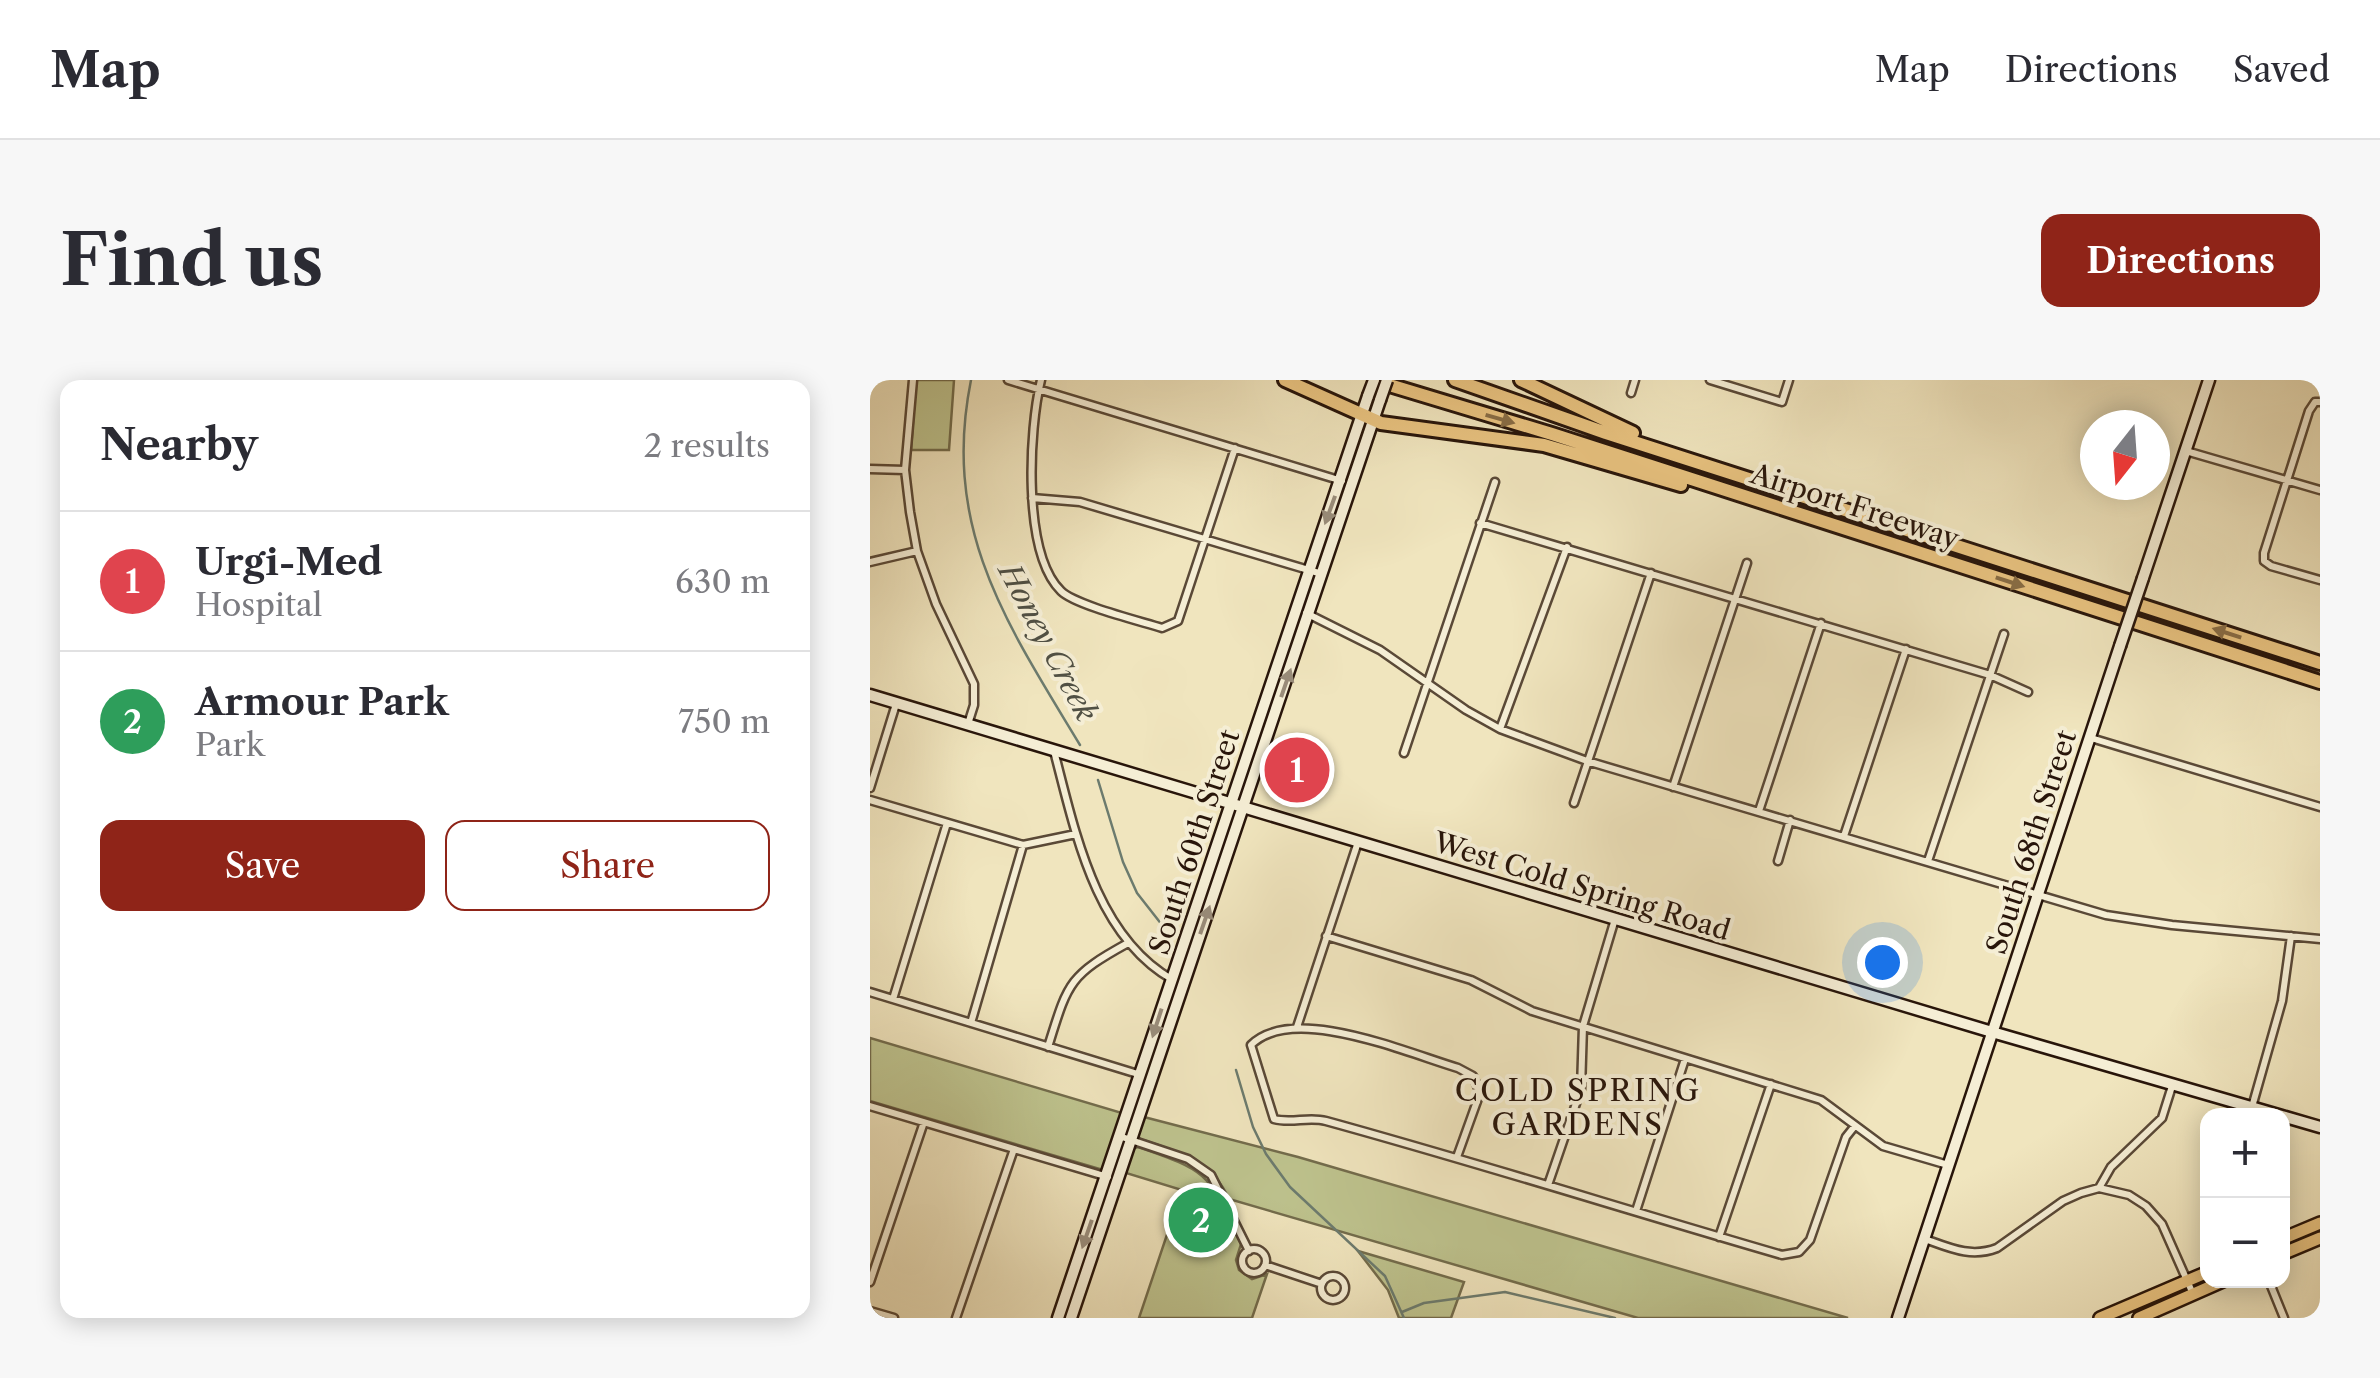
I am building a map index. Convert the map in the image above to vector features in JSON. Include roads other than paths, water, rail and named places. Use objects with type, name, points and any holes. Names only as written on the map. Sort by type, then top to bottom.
[{"type":"highway","points":[[1285,380],[1367,419],[1544,445],[1750,506],[1770,506]]},
{"type":"highway","name":"Airport Freeway","points":[[1374,380],[2320,682]]},
{"type":"highway","name":"Airport Freeway","points":[[1455,380],[2320,663]]},
{"type":"highway","points":[[1521,380],[1608,424],[1728,464],[1742,476]]},
{"type":"main road","points":[[2290,1236],[2320,1223]]},
{"type":"main road","points":[[2290,1251],[2320,1238]]},
{"type":"main road","points":[[2100,1318],[2200,1275]]},
{"type":"main road","points":[[2139,1318],[2206,1288]]},
{"type":"street","points":[[912,380],[905,470],[917,551],[936,604],[974,684],[974,705],[968,724]]},
{"type":"street","points":[[1008,380],[1346,483]]},
{"type":"street","points":[[1041,380],[1032,427],[1032,498],[1041,547],[1061,592],[1162,628],[1178,621],[1236,448]]},
{"type":"street","name":"South 60th Street","points":[[1374,380],[1374,398]]},
{"type":"street","name":"South 60th Street","points":[[1071,1318],[1125,1138],[1184,984],[1322,574],[1374,398],[1386,380]]},
{"type":"street","points":[[1631,393],[1636,380]]},
{"type":"street","points":[[1710,380],[1782,402],[1789,380]]},
{"type":"street","name":"South 68th Street","points":[[1898,1318],[2209,380]]},
{"type":"street","points":[[2317,402],[2286,480],[2264,561],[2320,580]]},
{"type":"street","points":[[2185,450],[2320,490]]},
{"type":"street","points":[[870,468],[905,470]]},
{"type":"street","points":[[1404,754],[1494,482]]},
{"type":"street","name":"South 60th Street","points":[[1146,1077],[1172,979],[1308,570],[1346,483]]},
{"type":"street","points":[[1032,498],[1080,502],[1322,574]]},
{"type":"street","points":[[1480,522],[1990,675],[2028,692]]},
{"type":"street","points":[[1500,729],[1567,547]]},
{"type":"street","points":[[870,562],[917,551]]},
{"type":"street","points":[[1673,787],[1747,563]]},
{"type":"street","points":[[1574,803],[1651,573]]},
{"type":"street","points":[[1295,610],[1380,650],[1500,729],[1588,761],[2122,918],[2320,939]]},
{"type":"street","points":[[1759,811],[1821,623]]},
{"type":"street","points":[[1928,860],[2004,634]]},
{"type":"street","points":[[1844,836],[1906,650]]},
{"type":"street","name":"West Cold Spring Road","points":[[870,695],[1992,1032],[2258,1108]]},
{"type":"street","points":[[870,788],[896,703]]},
{"type":"street","points":[[2090,738],[2320,807]]},
{"type":"street","points":[[1054,751],[1076,834],[1111,915],[1128,943],[1152,968],[1184,984]]},
{"type":"street","points":[[870,800],[1023,845],[1076,834]]},
{"type":"street","points":[[1778,861],[1790,820]]},
{"type":"street","points":[[893,999],[947,823]]},
{"type":"street","points":[[1297,1027],[1358,842]]},
{"type":"street","points":[[970,1023],[1023,845]]},
{"type":"street","points":[[1216,845],[1215,864],[1222,869]]},
{"type":"street","points":[[1548,1185],[1580,1088],[1583,1026],[1615,919]]},
{"type":"street","points":[[1326,936],[1472,980],[1532,1011],[1821,1100],[1883,1146],[1948,1165]]},
{"type":"street","points":[[2252,1106],[2282,1002],[2291,936]]},
{"type":"street","points":[[1048,1047],[1065,992],[1087,966],[1128,943]]},
{"type":"street","points":[[870,992],[1146,1077]]},
{"type":"street","points":[[1457,1157],[1480,1093],[1473,1076],[1458,1068],[1334,1032],[1297,1027],[1261,1034],[1251,1045],[1274,1119],[1284,1122],[1310,1117],[1782,1255],[1799,1252],[1810,1240],[1846,1138],[1854,1126]]},
{"type":"street","points":[[1636,1211],[1685,1059]]},
{"type":"street","points":[[1719,1237],[1771,1084]]},
{"type":"street","points":[[2099,1188],[2110,1167],[2162,1118],[2172,1084]]},
{"type":"street","points":[[870,1106],[1112,1178]]},
{"type":"street","name":"West Cold Spring Road","points":[[2290,1118],[2320,1126]]},
{"type":"street","points":[[870,1282],[924,1122]]},
{"type":"street","points":[[1125,1138],[1188,1160],[1210,1175],[1249,1250]]},
{"type":"street","points":[[956,1318],[1014,1149]]},
{"type":"street","name":"South 60th Street","points":[[1058,1318],[1112,1178]]},
{"type":"street","points":[[1924,1238],[1960,1251],[1986,1252],[1998,1248],[2063,1201],[2099,1188],[2129,1195],[2155,1215],[2193,1294]]},
{"type":"street","points":[[1249,1250],[1261,1251],[1266,1258],[1257,1272],[1246,1270],[1242,1260],[1249,1250]]},
{"type":"street","points":[[1265,1265],[1322,1284]]},
{"type":"street","points":[[2272,1288],[2284,1318]]},
{"type":"street","points":[[870,1310],[894,1318]]},
{"type":"waterway","name":"Honey Creek","points":[[971,380],[964,434],[965,483],[973,529],[1006,616],[1080,745]]},
{"type":"waterway","name":"Honey Creek","points":[[1098,780],[1123,862],[1137,893],[1166,930]]},
{"type":"waterway","name":"Honey Creek","points":[[1236,1070],[1253,1127],[1266,1154],[1290,1187],[1385,1276],[1404,1318]]},
{"type":"waterway","points":[[1402,1312],[1424,1303],[1505,1292],[1615,1318]]},
{"type":"place","name":"Urgi-Med","points":[[1297,770]]},
{"type":"place","name":"Armour Park","points":[[1201,1220]]},
{"type":"district","name":"COLD SPRING GARDENS","points":[[1578,1107]]}]
